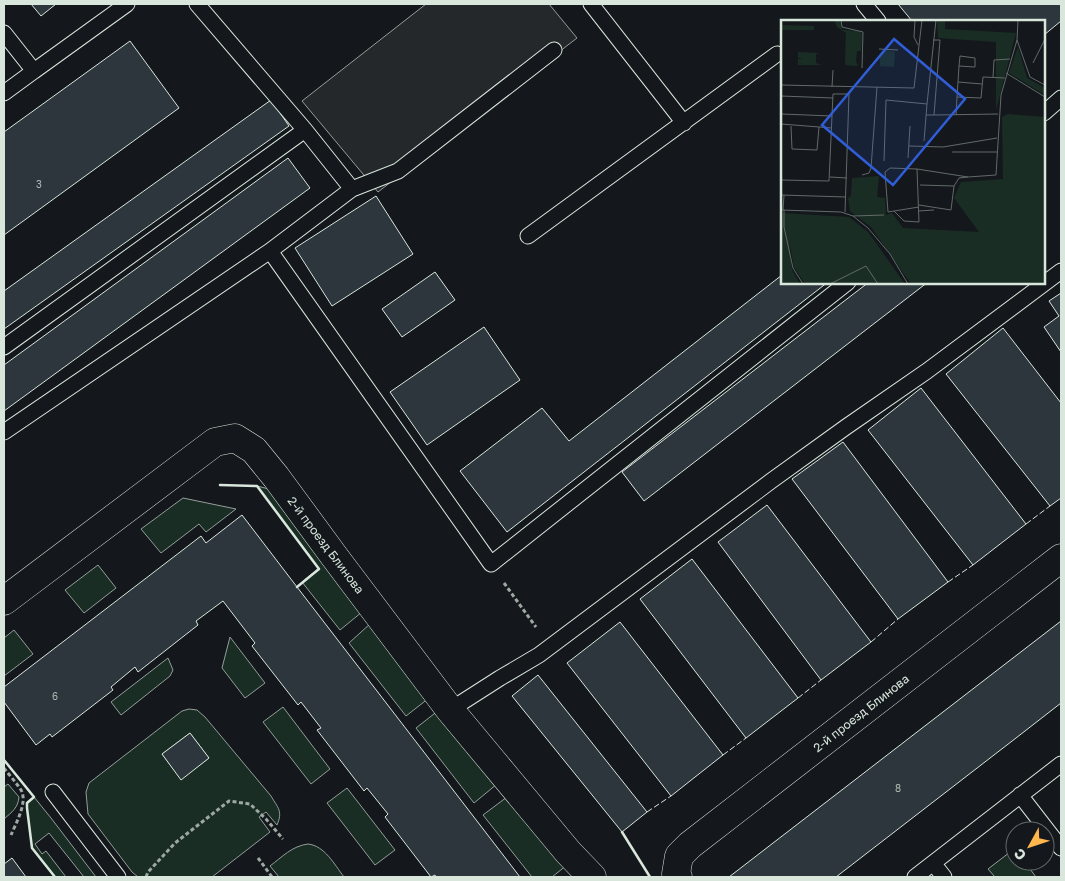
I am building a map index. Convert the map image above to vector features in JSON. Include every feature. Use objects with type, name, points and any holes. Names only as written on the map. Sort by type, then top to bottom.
[{"type":"street","name":"2-й проезд Блинова","points":[[4,601],[215,442],[235,438],[254,450],[276,477],[450,710],[568,852],[592,877]]},
{"type":"street","name":"2-й проезд Блинова","points":[[678,877],[676,874],[678,856],[690,845],[1061,558]]},
{"type":"lane","points":[[4,93],[127,4]]},
{"type":"lane","points":[[197,4],[305,130],[352,189]]},
{"type":"lane","points":[[591,4],[684,122]]},
{"type":"lane","points":[[864,4],[877,20]]},
{"type":"lane","points":[[4,33],[34,72]]},
{"type":"lane","points":[[4,432],[270,251],[352,189],[398,171],[554,50]]},
{"type":"lane","points":[[528,236],[777,54]]},
{"type":"lane","points":[[1045,112],[1061,98]]},
{"type":"lane","points":[[4,346],[305,130]]},
{"type":"lane","points":[[270,251],[491,564],[845,284]]},
{"type":"lane","points":[[1045,283],[1061,271]]},
{"type":"lane","points":[[450,710],[539,655],[771,481],[927,371],[1044,284]]},
{"type":"lane","points":[[915,877],[1061,764]]},
{"type":"lane","points":[[53,792],[118,877]]},
{"type":"lane","points":[[1020,795],[1061,848]]},
{"type":"lane","points":[[933,863],[944,877]]},
{"type":"path","points":[[491,564],[528,617]]},
{"type":"path","points":[[4,768],[22,792],[24,801],[12,835]]},
{"type":"path","points":[[146,877],[148,872],[175,844],[229,801],[250,804],[266,819],[282,840]]},
{"type":"path","points":[[258,858],[272,877]]},
{"type":"green space","points":[[257,486],[273,490],[362,612],[340,630],[302,582],[319,568]]},
{"type":"green space","points":[[183,498],[236,509],[206,532],[199,524],[161,553],[141,529]]},
{"type":"green space","points":[[98,565],[116,588],[84,613],[65,590]]},
{"type":"green space","points":[[371,623],[429,698],[406,716],[349,643]]},
{"type":"green space","points":[[14,630],[33,654],[4,676],[4,638]]},
{"type":"green space","points":[[230,637],[265,683],[245,698],[222,668]]},
{"type":"green space","points":[[168,658],[173,670],[170,676],[121,715],[111,702]]},
{"type":"green space","points":[[283,707],[330,769],[311,784],[263,722]]},
{"type":"green space","points":[[189,709],[197,710],[205,717],[271,796],[279,810],[279,820],[277,825],[266,812],[259,817],[270,832],[212,877],[138,877],[132,872],[88,814],[86,792],[89,783],[182,711]],"holes":[[[190,733],[209,758],[181,779],[162,754]]]},
{"type":"green space","points":[[439,710],[497,784],[474,803],[416,728]]},
{"type":"green space","points":[[8,784],[19,797],[16,807],[4,819],[4,787]]},
{"type":"green space","points":[[347,788],[395,850],[375,865],[327,803]]},
{"type":"green space","points":[[34,797],[96,877],[84,877],[49,833],[35,844],[42,854],[46,851],[66,877],[55,877],[32,848],[27,803]]},
{"type":"green space","points":[[507,797],[567,865],[552,877],[532,877],[483,815]]},
{"type":"green space","points":[[308,844],[314,845],[324,852],[344,877],[279,877],[270,866],[292,849]]},
{"type":"green space","points":[[1005,856],[1005,871],[1032,871],[1036,877],[995,877],[988,869]]},
{"type":"shaded area","points":[[426,4],[549,4],[577,38],[378,192],[302,101]]},
{"type":"building","points":[[31,4],[56,4],[41,16]]},
{"type":"building","points":[[898,4],[1061,4],[1061,21],[1045,34],[1045,20],[911,20]]},
{"type":"building","points":[[130,41],[179,108],[4,235],[4,132]]},
{"type":"building","points":[[271,100],[289,126],[4,329],[4,291]]},
{"type":"building","points":[[288,158],[310,188],[4,411],[4,365]]},
{"type":"building","points":[[376,196],[413,254],[332,306],[295,248]]},
{"type":"building","points":[[435,272],[455,300],[402,337],[382,309]]},
{"type":"building","points":[[781,276],[781,284],[825,284],[507,532],[460,471],[542,408],[569,441]]},
{"type":"building","points":[[866,284],[925,284],[644,501],[622,472]]},
{"type":"building","points":[[1061,293],[1061,352],[1044,327],[1059,316],[1049,301]]},
{"type":"building","points":[[484,327],[520,380],[427,445],[390,392]]},
{"type":"building","points":[[1003,328],[1061,403],[1061,498],[1050,506],[946,374]]},
{"type":"building","points":[[921,388],[1026,524],[973,565],[868,430]]},
{"type":"building","points":[[843,442],[948,582],[898,619],[792,479]]},
{"type":"building","points":[[767,505],[871,642],[821,680],[718,542]]},
{"type":"building","points":[[242,515],[520,877],[436,877],[435,875],[431,877],[385,817],[388,814],[367,788],[364,791],[317,730],[321,728],[301,702],[298,705],[252,646],[255,643],[223,601],[196,621],[198,625],[138,672],[135,667],[111,687],[113,690],[52,737],[50,734],[36,745],[4,702],[4,687],[201,536],[206,543]]},
{"type":"building","points":[[692,559],[798,698],[746,738],[640,599]]},
{"type":"building","points":[[1061,621],[1061,703],[836,877],[729,877]]},
{"type":"building","points":[[620,622],[723,755],[671,796],[567,663]]},
{"type":"building","points":[[538,675],[647,812],[622,832],[512,696]]},
{"type":"building","points":[[190,733],[209,758],[181,780],[162,754]]},
{"type":"building","points":[[12,858],[26,877],[4,877],[4,864]]},
{"type":"fence","points":[[1026,524],[1050,506]]},
{"type":"fence","points":[[948,582],[973,565]]},
{"type":"fence","points":[[871,642],[898,619]]},
{"type":"fence","points":[[798,698],[821,680]]},
{"type":"fence","points":[[723,755],[746,738]]},
{"type":"fence","points":[[647,812],[671,796]]},
{"type":"wall","points":[[220,485],[257,486],[319,569],[297,587]]},
{"type":"wall","points":[[4,760],[34,797],[27,803],[32,848],[55,877]]},
{"type":"wall","points":[[622,832],[650,877]]}]
